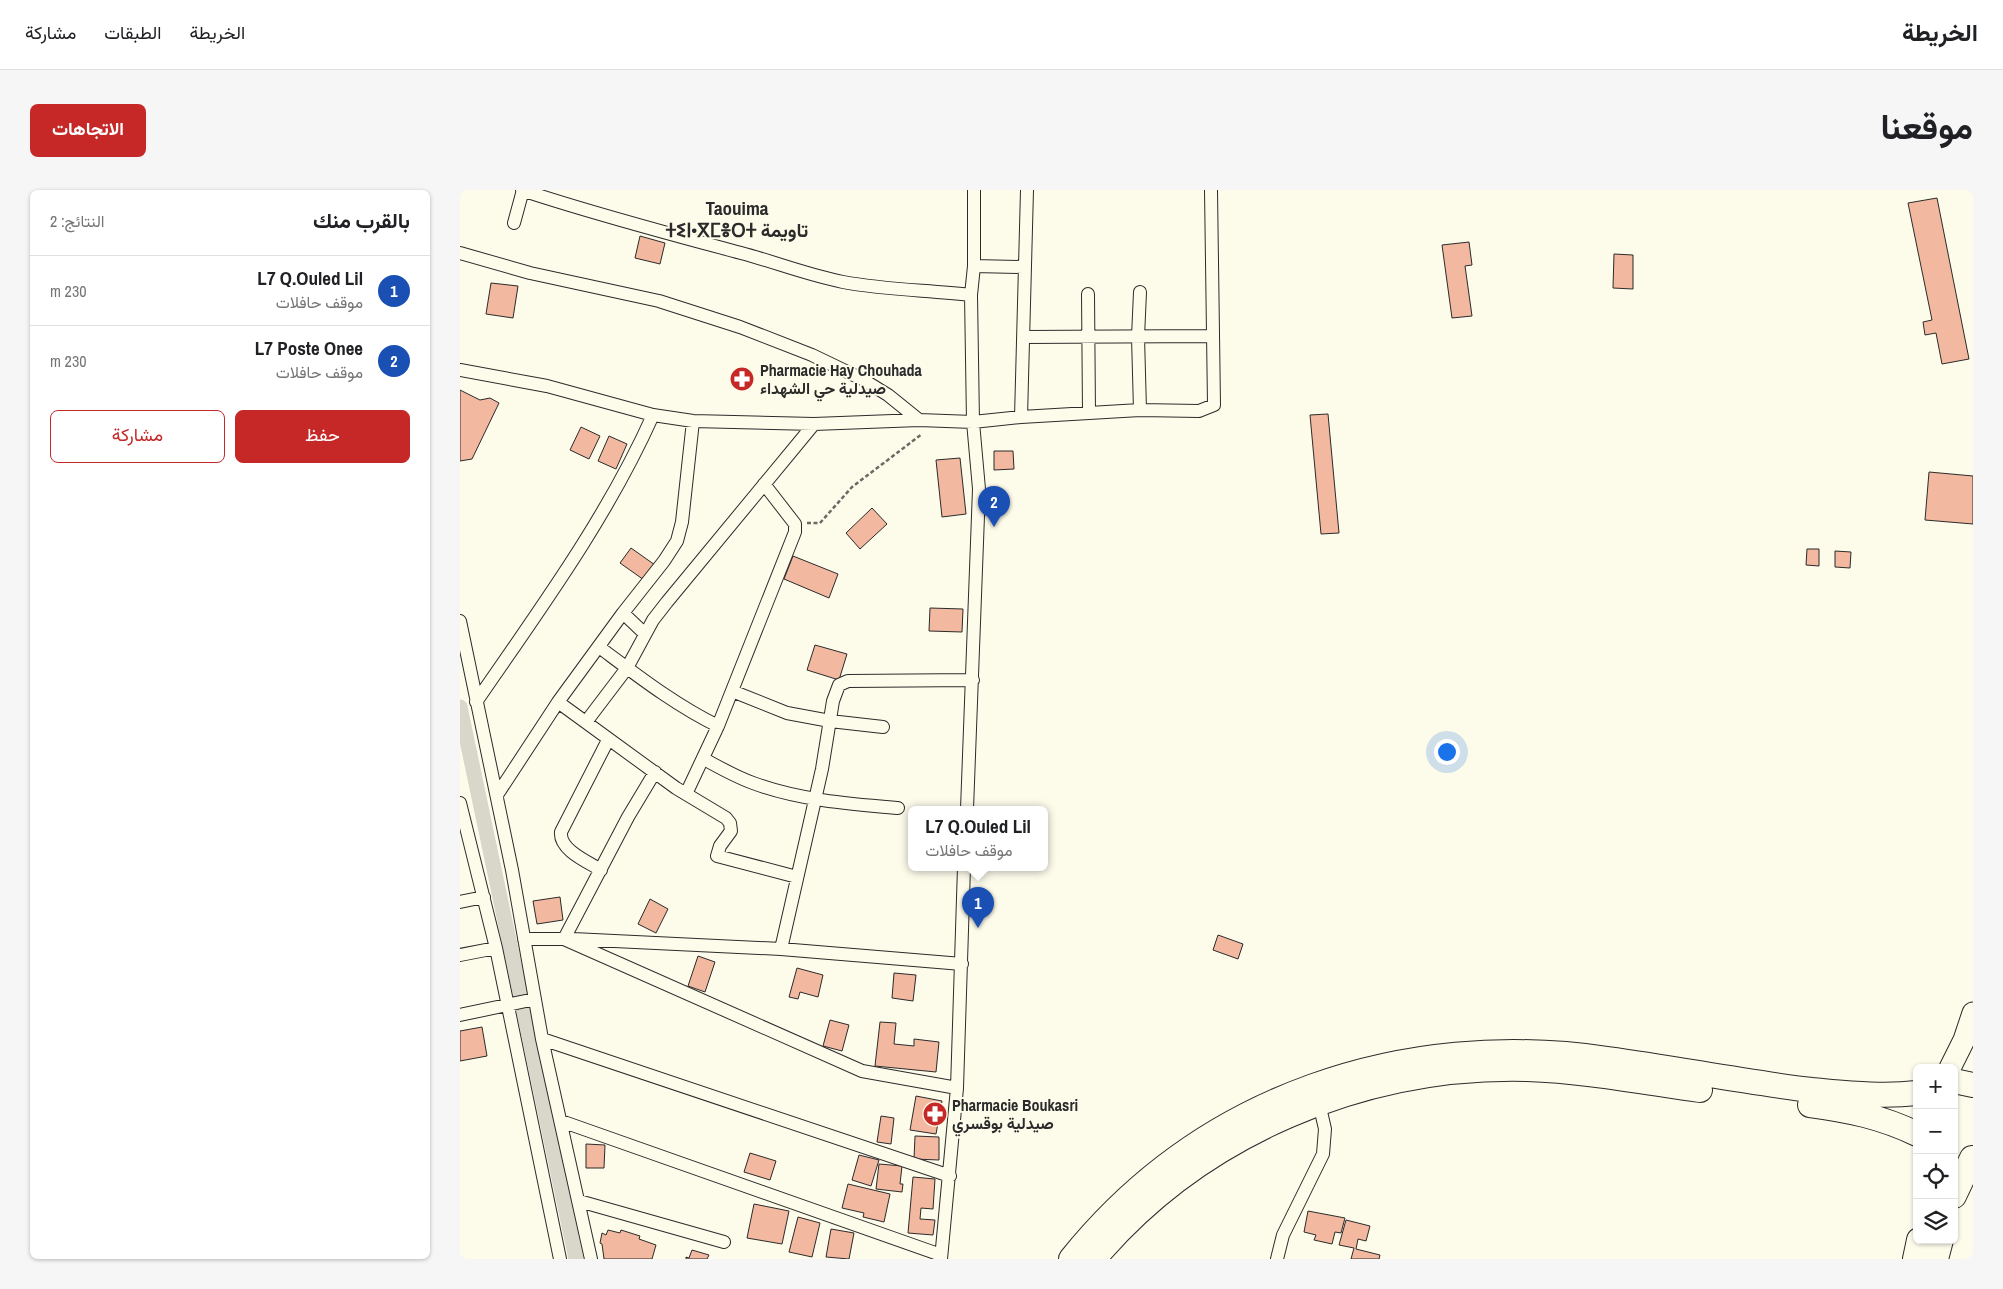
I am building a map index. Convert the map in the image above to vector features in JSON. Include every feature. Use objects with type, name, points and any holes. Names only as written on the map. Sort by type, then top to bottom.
[{"type":"highway","points":[[1071,1259],[1094,1232],[1136,1191],[1183,1154],[1233,1122],[1280,1098],[1315,1084],[1403,1061],[1470,1053],[1538,1052],[1606,1058],[1763,1084],[1864,1095],[1913,1093]]},
{"type":"highway","points":[[1094,1259],[1138,1213],[1186,1173],[1247,1136],[1319,1103],[1385,1084],[1441,1074],[1489,1070],[1536,1070],[1584,1074],[1841,1109],[1881,1118],[1913,1132]]},
{"type":"highway","points":[[1958,1082],[1973,1085]]},
{"type":"highway","points":[[1958,1184],[1966,1159]]},
{"type":"highway","points":[[1914,1259],[1918,1244]]},
{"type":"highway","points":[[1936,1259],[1940,1244]]},
{"type":"main road","points":[[1952,1064],[1964,1040],[1973,1012]]},
{"type":"street","points":[[514,223],[523,190],[646,228],[742,253],[824,278],[876,287],[932,290],[971,295]]},
{"type":"street","points":[[967,806],[979,489],[973,422],[971,295],[974,266],[974,190]]},
{"type":"street","points":[[1021,417],[1027,190]]},
{"type":"street","points":[[460,370],[547,386],[653,415],[693,420],[814,424],[919,420],[973,422],[1021,417],[1140,410],[1199,411],[1214,405],[1211,190]]},
{"type":"street","points":[[460,253],[530,273],[659,301],[740,327],[812,355],[862,379],[888,395],[919,420]]},
{"type":"street","points":[[974,266],[1024,267]]},
{"type":"street","points":[[1140,292],[1138,337],[1140,410]]},
{"type":"street","points":[[1088,294],[1089,413]]},
{"type":"street","points":[[1024,337],[1213,336]]},
{"type":"street","points":[[476,702],[538,613],[602,514],[633,459],[653,415]]},
{"type":"street","points":[[497,795],[558,702],[623,613],[664,561],[676,542],[682,522],[693,420]]},
{"type":"street","points":[[586,722],[628,668],[645,634],[667,602],[814,424]]},
{"type":"street","points":[[686,794],[718,726],[794,535],[795,524],[764,484]]},
{"type":"street","points":[[623,613],[645,634]]},
{"type":"street","points":[[460,621],[497,795],[542,1039],[591,1259]]},
{"type":"street","points":[[599,647],[663,695],[693,714],[718,726]]},
{"type":"street","points":[[782,948],[815,798],[836,690],[842,682],[973,680]]},
{"type":"street","points":[[732,691],[787,713],[883,728]]},
{"type":"street","points":[[558,702],[608,740],[686,794],[726,818],[730,823],[731,832],[717,851],[719,858],[797,877]]},
{"type":"street","points":[[601,870],[567,848],[561,838],[562,832],[608,740]]},
{"type":"street","points":[[704,759],[754,784],[815,798],[898,808]]},
{"type":"street","points":[[564,939],[628,817],[655,772]]},
{"type":"street","points":[[460,803],[465,847],[484,897],[496,948],[560,1259]]},
{"type":"street","points":[[561,1122],[941,1257],[957,1088],[964,871]]},
{"type":"street","points":[[460,902],[484,897]]},
{"type":"street","points":[[524,939],[782,948],[962,964]]},
{"type":"street","points":[[564,939],[862,1071],[957,1088]]},
{"type":"street","points":[[460,955],[496,948]]},
{"type":"street","points":[[460,1015],[535,999]]},
{"type":"street","points":[[542,1039],[950,1176]]},
{"type":"street","points":[[1277,1259],[1283,1235],[1323,1154],[1326,1129],[1319,1103]]},
{"type":"street","points":[[579,1201],[724,1242]]},
{"type":"path","points":[[795,524],[820,523],[852,487],[939,421]]},
{"type":"building","points":[[1937,198],[1969,359],[1942,364],[1936,333],[1925,335],[1923,322],[1932,320],[1908,203]]},
{"type":"building","points":[[640,236],[665,243],[660,264],[635,258]]},
{"type":"building","points":[[1469,242],[1472,265],[1465,266],[1472,316],[1452,318],[1442,245]]},
{"type":"building","points":[[1614,254],[1633,255],[1633,289],[1613,288]]},
{"type":"building","points":[[491,283],[518,286],[513,318],[486,314]]},
{"type":"building","points":[[460,390],[480,400],[490,398],[499,403],[472,459],[460,461]]},
{"type":"building","points":[[1328,414],[1339,533],[1321,534],[1310,415]]},
{"type":"building","points":[[581,427],[600,436],[589,459],[570,450]]},
{"type":"building","points":[[609,436],[627,444],[616,469],[598,461]]},
{"type":"building","points":[[994,451],[1013,451],[1014,469],[994,470]]},
{"type":"building","points":[[960,458],[966,514],[942,517],[936,460]]},
{"type":"building","points":[[1929,472],[1973,476],[1973,524],[1925,520]]},
{"type":"building","points":[[872,508],[887,524],[860,549],[846,533]]},
{"type":"building","points":[[631,548],[655,565],[644,580],[620,563]]},
{"type":"building","points":[[1807,549],[1819,549],[1819,566],[1806,565]]},
{"type":"building","points":[[1835,551],[1851,552],[1850,568],[1835,567]]},
{"type":"building","points":[[793,556],[838,574],[829,598],[784,579]]},
{"type":"building","points":[[930,608],[963,609],[962,632],[929,631]]},
{"type":"building","points":[[815,645],[847,654],[839,680],[807,670]]},
{"type":"building","points":[[560,897],[563,920],[537,924],[533,901]]},
{"type":"building","points":[[650,899],[668,909],[656,933],[638,924]]},
{"type":"building","points":[[1218,935],[1243,944],[1238,959],[1213,950]]},
{"type":"building","points":[[698,956],[715,962],[705,992],[688,986]]},
{"type":"building","points":[[797,968],[823,975],[818,997],[800,992],[798,999],[789,997]]},
{"type":"building","points":[[894,973],[916,975],[913,1001],[892,998]]},
{"type":"building","points":[[830,1020],[849,1025],[842,1051],[823,1046]]},
{"type":"building","points":[[880,1022],[896,1023],[894,1044],[914,1046],[914,1039],[939,1042],[936,1072],[875,1066]]},
{"type":"building","points":[[482,1027],[487,1056],[460,1061],[460,1031]]},
{"type":"building","points":[[916,1096],[942,1101],[936,1134],[910,1130]]},
{"type":"building","points":[[881,1116],[894,1118],[891,1144],[877,1142]]},
{"type":"building","points":[[915,1136],[939,1137],[939,1160],[914,1159]]},
{"type":"building","points":[[586,1144],[605,1145],[604,1168],[586,1168]]},
{"type":"building","points":[[750,1153],[776,1161],[770,1180],[744,1172]]},
{"type":"building","points":[[859,1155],[879,1160],[871,1186],[852,1180]]},
{"type":"building","points":[[879,1164],[902,1166],[900,1184],[903,1184],[902,1192],[876,1189]]},
{"type":"building","points":[[913,1177],[935,1179],[933,1209],[921,1208],[920,1219],[935,1220],[933,1235],[908,1233]]},
{"type":"building","points":[[848,1184],[890,1194],[884,1222],[863,1217],[864,1213],[842,1208]]},
{"type":"building","points":[[754,1204],[789,1211],[782,1244],[747,1238]]},
{"type":"building","points":[[1308,1211],[1345,1218],[1341,1233],[1335,1232],[1332,1244],[1314,1240],[1316,1235],[1304,1232]]},
{"type":"building","points":[[798,1217],[820,1223],[812,1257],[789,1252]]},
{"type":"building","points":[[1346,1220],[1370,1226],[1366,1241],[1358,1239],[1356,1249],[1380,1255],[1379,1259],[1351,1259],[1354,1248],[1339,1245]]},
{"type":"building","points":[[831,1229],[854,1233],[849,1259],[826,1257]]},
{"type":"building","points":[[608,1230],[620,1233],[621,1230],[640,1236],[639,1239],[656,1245],[652,1259],[604,1259],[602,1244],[600,1243],[602,1233],[606,1235]]},
{"type":"building","points":[[692,1250],[709,1255],[707,1259],[686,1259],[686,1257],[689,1258]]},
{"type":"waterway","points":[[460,707],[576,1259]]},
{"type":"place","name":"Pharmacie Hay Chouhada صيدلية حي الشهداء","points":[[742,379]]},
{"type":"place","name":"L7 Poste Onee","points":[[994,527]]},
{"type":"place","name":"L7 Q.Ouled Lil","points":[[978,928]]},
{"type":"place","name":"Pharmacie Boukasri صيدلية بوقسري","points":[[935,1114]]},
{"type":"district","name":"Taouima ⵜⵉⵏ•ⴳⵎⴻⵔⵜ تاويمة","points":[[737,219]]}]
